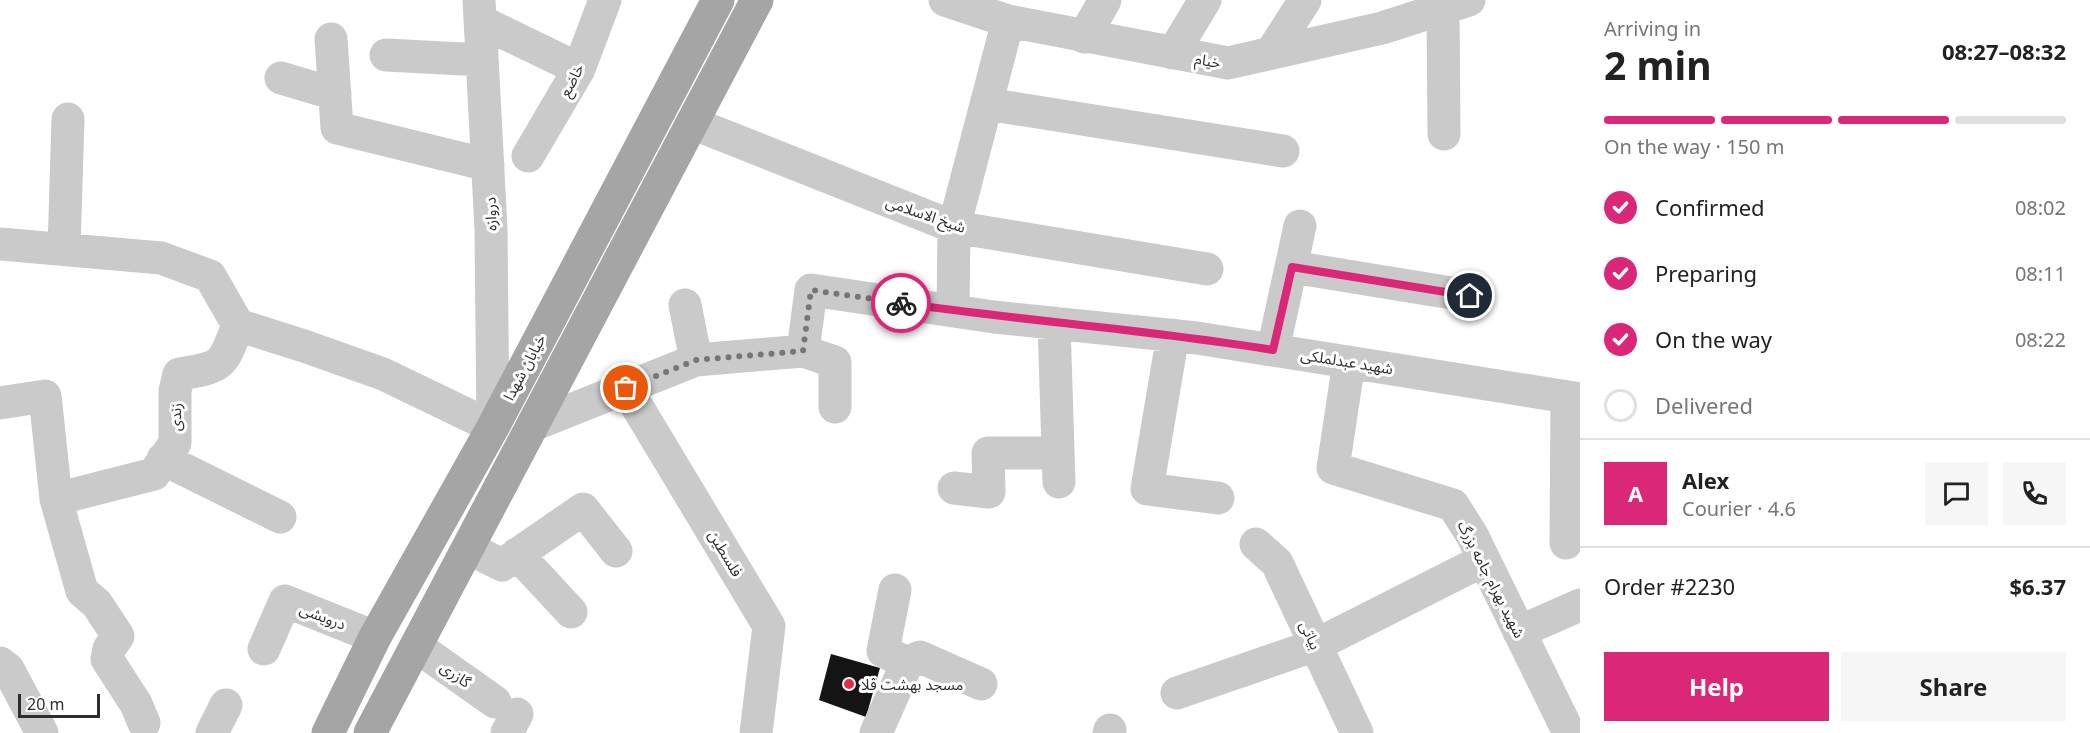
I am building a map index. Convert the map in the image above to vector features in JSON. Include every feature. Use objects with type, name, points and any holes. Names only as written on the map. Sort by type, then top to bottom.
[{"type":"main road","name":"خیابان شهدا","points":[[328,733],[375,637],[493,428],[718,0]]},
{"type":"main road","points":[[370,733],[757,0]]},
{"type":"street","name":"خاضع","points":[[528,156],[579,69],[605,0]]},
{"type":"street","name":"خیام","points":[[945,0],[1008,21],[1228,63],[1382,28],[1456,4]]},
{"type":"street","points":[[1084,37],[1105,0]]},
{"type":"street","points":[[1173,53],[1205,0]]},
{"type":"street","points":[[1271,53],[1305,0]]},
{"type":"street","points":[[1444,134],[1456,4]]},
{"type":"street","points":[[479,10],[579,69]]},
{"type":"street","name":"دروازه","points":[[479,10],[491,229],[493,428]]},
{"type":"street","points":[[953,311],[954,227],[1008,21]]},
{"type":"street","points":[[331,39],[337,128],[488,165]]},
{"type":"street","points":[[386,55],[482,60]]},
{"type":"street","points":[[280,78],[335,94]]},
{"type":"street","points":[[987,104],[1283,151]]},
{"type":"street","points":[[63,249],[68,119]]},
{"type":"street","name":"شیخ الاسلامی","points":[[692,123],[954,227],[1207,269]]},
{"type":"street","points":[[1273,350],[1300,226]]},
{"type":"street","points":[[0,244],[161,258],[210,276],[238,325],[383,374],[493,428]]},
{"type":"street","points":[[1292,267],[1470,296]]},
{"type":"street","name":"شهید عبدلملکی","points":[[803,351],[811,290],[953,311],[1173,335],[1574,398]]},
{"type":"street","points":[[685,305],[696,360]]},
{"type":"street","points":[[954,488],[989,492],[988,453],[1058,467],[1054,323]]},
{"type":"street","name":"زندی","points":[[56,499],[154,474],[175,443],[175,391],[179,374],[210,369],[225,358],[238,325]]},
{"type":"street","points":[[1173,335],[1147,489],[1218,498]]},
{"type":"street","points":[[533,425],[696,360],[803,351],[835,362],[835,407]]},
{"type":"street","name":"شهید بهرام جامه بزرگ","points":[[1349,362],[1333,468],[1453,505],[1520,632],[1569,714]]},
{"type":"street","name":"فلسطین","points":[[626,388],[770,626],[756,733]]},
{"type":"street","points":[[0,403],[45,396],[56,499],[82,591],[97,604],[118,636],[108,649],[107,659],[136,704],[144,723]]},
{"type":"street","points":[[1566,543],[1574,398]]},
{"type":"street","points":[[163,459],[280,517]]},
{"type":"street","points":[[468,548],[502,565],[583,509],[616,551]]},
{"type":"street","name":"بیاتی","points":[[1256,544],[1277,563],[1357,733]]},
{"type":"street","points":[[517,554],[571,612]]},
{"type":"street","points":[[1177,693],[1316,645],[1484,560]]},
{"type":"street","points":[[895,590],[883,651],[907,663]]},
{"type":"street","name":"درویشی","points":[[264,649],[285,601],[375,637]]},
{"type":"street","points":[[1520,632],[1580,605]]},
{"type":"street","name":"گازری","points":[[416,646],[506,716]]},
{"type":"street","points":[[876,733],[907,663],[920,657],[981,684]]},
{"type":"street","points":[[0,663],[8,669],[42,733]]},
{"type":"building","name":"مسجد بهشت قلا","points":[[831,654],[880,668],[866,717],[819,700]]},
{"type":"way so far","points":[[626,388],[696,360],[803,351],[811,290],[901,303]]},
{"type":"place","name":"مسجد بهشت قلا","points":[[849,684]]},
{"type":"route","points":[[901,303],[994,317],[1197,338],[1273,350],[1292,267],[1470,296]]}]
